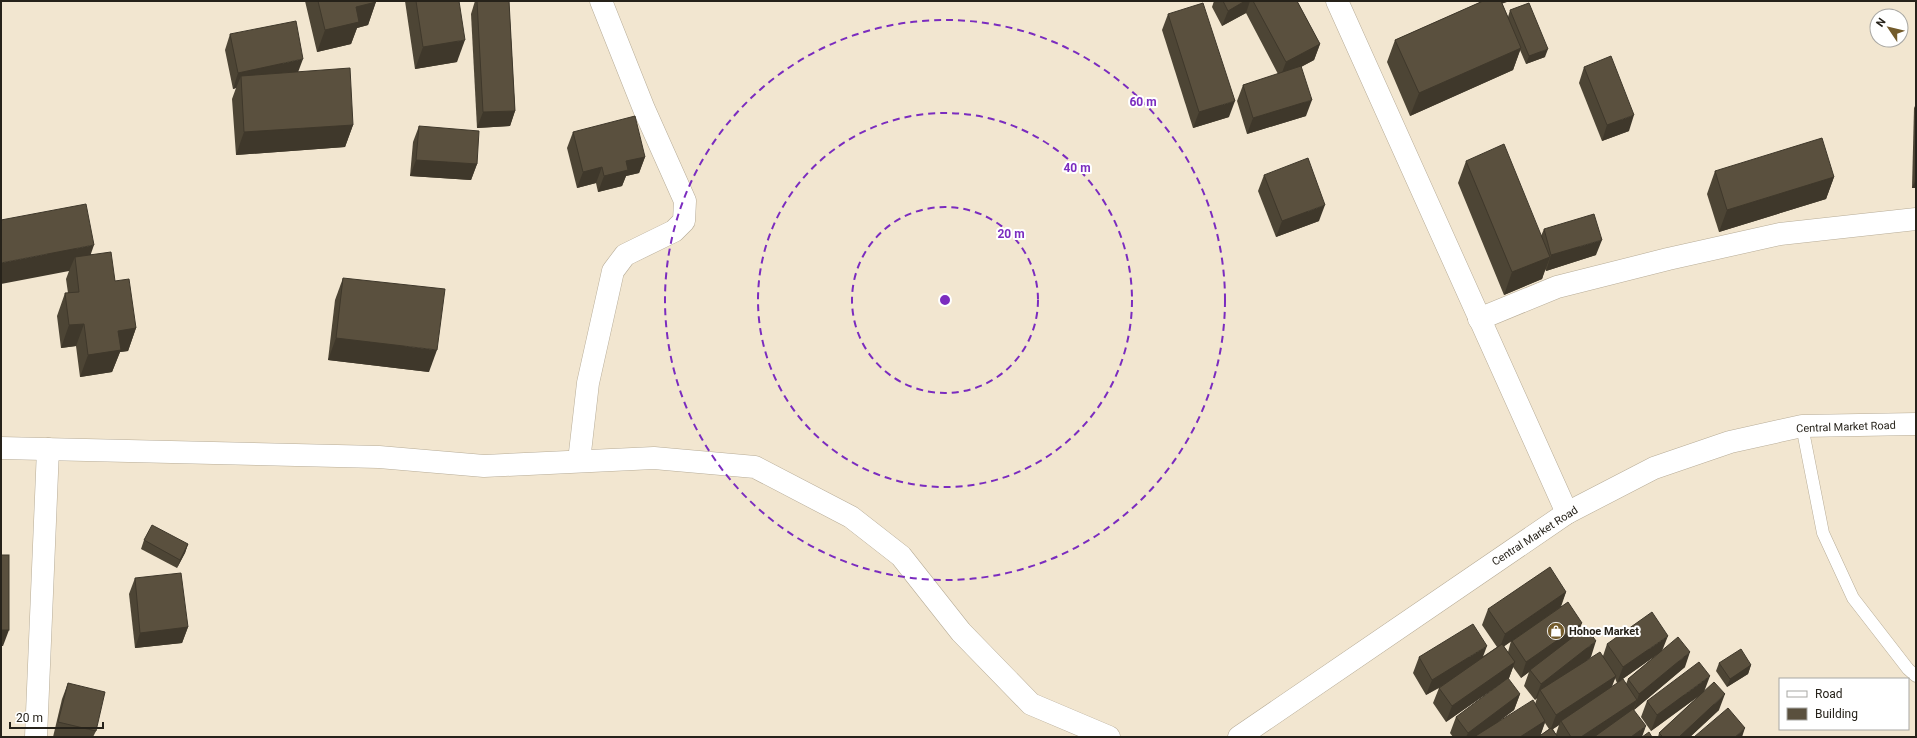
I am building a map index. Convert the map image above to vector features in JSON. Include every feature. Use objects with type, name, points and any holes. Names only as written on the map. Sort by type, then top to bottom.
[{"type":"street","points":[[579,461],[588,383],[612,271],[625,256],[674,231],[684,221],[685,201],[644,110],[601,1]]},
{"type":"street","points":[[1337,1],[1567,513]]},
{"type":"street","points":[[1479,319],[1557,287],[1668,259],[1780,234],[1916,219]]},
{"type":"street","name":"Central Market Road","points":[[1238,737],[1567,513],[1654,468],[1730,442],[1802,426],[1916,424]]},
{"type":"street","points":[[1,448],[379,457],[484,466],[654,458],[755,467],[850,518],[901,556],[961,632],[1031,704],[1109,737]]},
{"type":"street","points":[[36,737],[48,449]]},
{"type":"lane","points":[[1802,426],[1823,533],[1854,598],[1908,669],[1916,676]]},
{"type":"building","points":[[318,1],[376,2],[356,7],[359,22],[325,30]]},
{"type":"building","points":[[416,1],[459,1],[465,40],[423,47]]},
{"type":"building","points":[[477,1],[509,1],[515,111],[483,112]]},
{"type":"building","points":[[1223,1],[1245,1],[1228,11]]},
{"type":"building","points":[[1253,1],[1297,1],[1320,44],[1286,62]]},
{"type":"building","points":[[1483,1],[1501,1],[1521,48],[1419,93],[1395,40]]},
{"type":"building","points":[[1203,3],[1235,101],[1199,112],[1168,14]]},
{"type":"building","points":[[1529,3],[1548,49],[1529,56],[1510,10]]},
{"type":"building","points":[[296,21],[303,59],[238,73],[230,34]]},
{"type":"building","points":[[1611,56],[1634,115],[1607,125],[1584,67]]},
{"type":"building","points":[[1301,66],[1312,100],[1253,118],[1243,85]]},
{"type":"building","points":[[350,68],[353,125],[244,132],[241,76]]},
{"type":"building","points":[[635,116],[645,157],[626,161],[628,170],[604,176],[602,167],[583,172],[573,132]]},
{"type":"building","points":[[419,126],[479,131],[477,164],[416,160]]},
{"type":"building","points":[[1822,138],[1834,177],[1727,210],[1715,171]]},
{"type":"building","points":[[1504,144],[1550,257],[1512,272],[1466,161]]},
{"type":"building","points":[[1308,158],[1325,205],[1282,221],[1264,175]]},
{"type":"building","points":[[86,204],[94,245],[1,263],[1,220]]},
{"type":"building","points":[[1594,214],[1602,240],[1551,255],[1544,229]]},
{"type":"building","points":[[111,252],[115,281],[129,279],[136,328],[118,331],[121,350],[88,355],[84,324],[69,325],[65,293],[79,292],[75,257]]},
{"type":"building","points":[[343,278],[445,289],[437,350],[336,338]]},
{"type":"building","points":[[152,525],[188,544],[180,560],[144,540]]},
{"type":"building","points":[[1,555],[9,555],[9,630],[1,630]]},
{"type":"building","points":[[1550,567],[1566,592],[1505,634],[1488,609]]},
{"type":"building","points":[[181,573],[188,627],[140,633],[135,578]]},
{"type":"building","points":[[1568,602],[1582,623],[1526,662],[1512,641]]},
{"type":"building","points":[[1652,612],[1668,636],[1623,667],[1607,644]]},
{"type":"building","points":[[1473,624],[1487,646],[1432,680],[1419,657]]},
{"type":"building","points":[[1586,627],[1596,641],[1541,684],[1530,670]]},
{"type":"building","points":[[1678,637],[1690,652],[1639,694],[1628,679]]},
{"type":"building","points":[[1502,644],[1515,662],[1452,706],[1439,688]]},
{"type":"building","points":[[1741,649],[1751,665],[1730,679],[1719,663]]},
{"type":"building","points":[[1600,652],[1616,676],[1556,715],[1540,690]]},
{"type":"building","points":[[1699,662],[1710,676],[1657,715],[1647,701]]},
{"type":"building","points":[[1508,678],[1520,694],[1468,733],[1456,717]]},
{"type":"building","points":[[1623,679],[1637,700],[1581,737],[1571,737],[1561,721]]},
{"type":"building","points":[[1714,682],[1725,694],[1679,737],[1663,737],[1659,733]]},
{"type":"building","points":[[68,683],[105,692],[96,731],[58,722]]},
{"type":"building","points":[[1533,700],[1545,721],[1520,737],[1474,737]]},
{"type":"building","points":[[1728,708],[1745,728],[1735,737],[1694,737]]},
{"type":"building","points":[[1633,709],[1646,726],[1631,737],[1594,737]]},
{"type":"building","points":[[1551,728],[1558,737],[1538,737]]},
{"type":"building","points":[[1649,732],[1652,737],[1642,737]]},
{"type":"place","name":"Hohoe Market","points":[[1556,631]]}]
